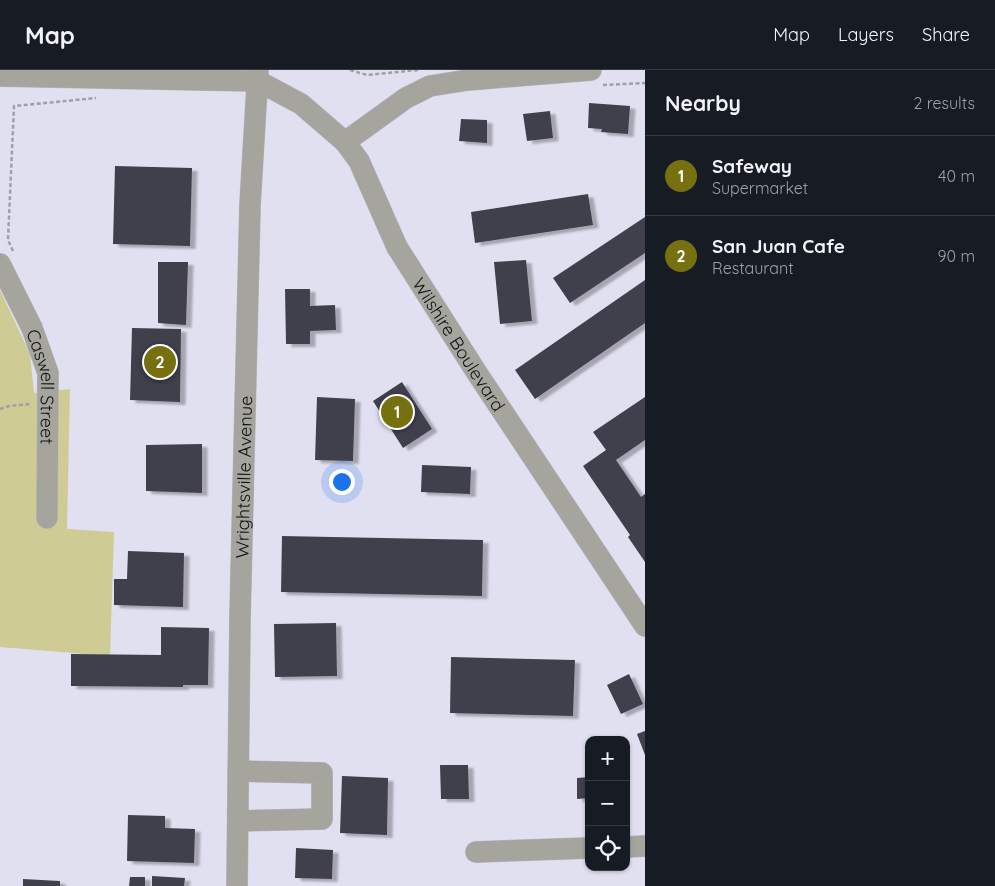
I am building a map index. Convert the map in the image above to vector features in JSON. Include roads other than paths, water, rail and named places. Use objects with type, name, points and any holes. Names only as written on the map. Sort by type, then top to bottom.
[{"type":"street","points":[[345,142],[406,98],[430,86],[468,75],[591,70]]},
{"type":"street","points":[[0,76],[258,76]]},
{"type":"street","name":"Wilshire Boulevard","points":[[258,76],[301,104],[345,142],[359,161],[397,247],[475,370],[645,626]]},
{"type":"street","name":"Wrightsville Avenue","points":[[237,886],[240,598],[250,205],[258,76]]},
{"type":"street","name":"Caswell Street","points":[[8,261],[48,373],[46,518]]},
{"type":"street","points":[[238,771],[322,773],[322,819],[238,821]]},
{"type":"street","points":[[630,846],[645,846]]},
{"type":"street","points":[[476,852],[585,848]]},
{"type":"place","name":"San Juan Cafe","points":[[160,362]]},
{"type":"place","name":"Safeway","points":[[397,412]]}]
